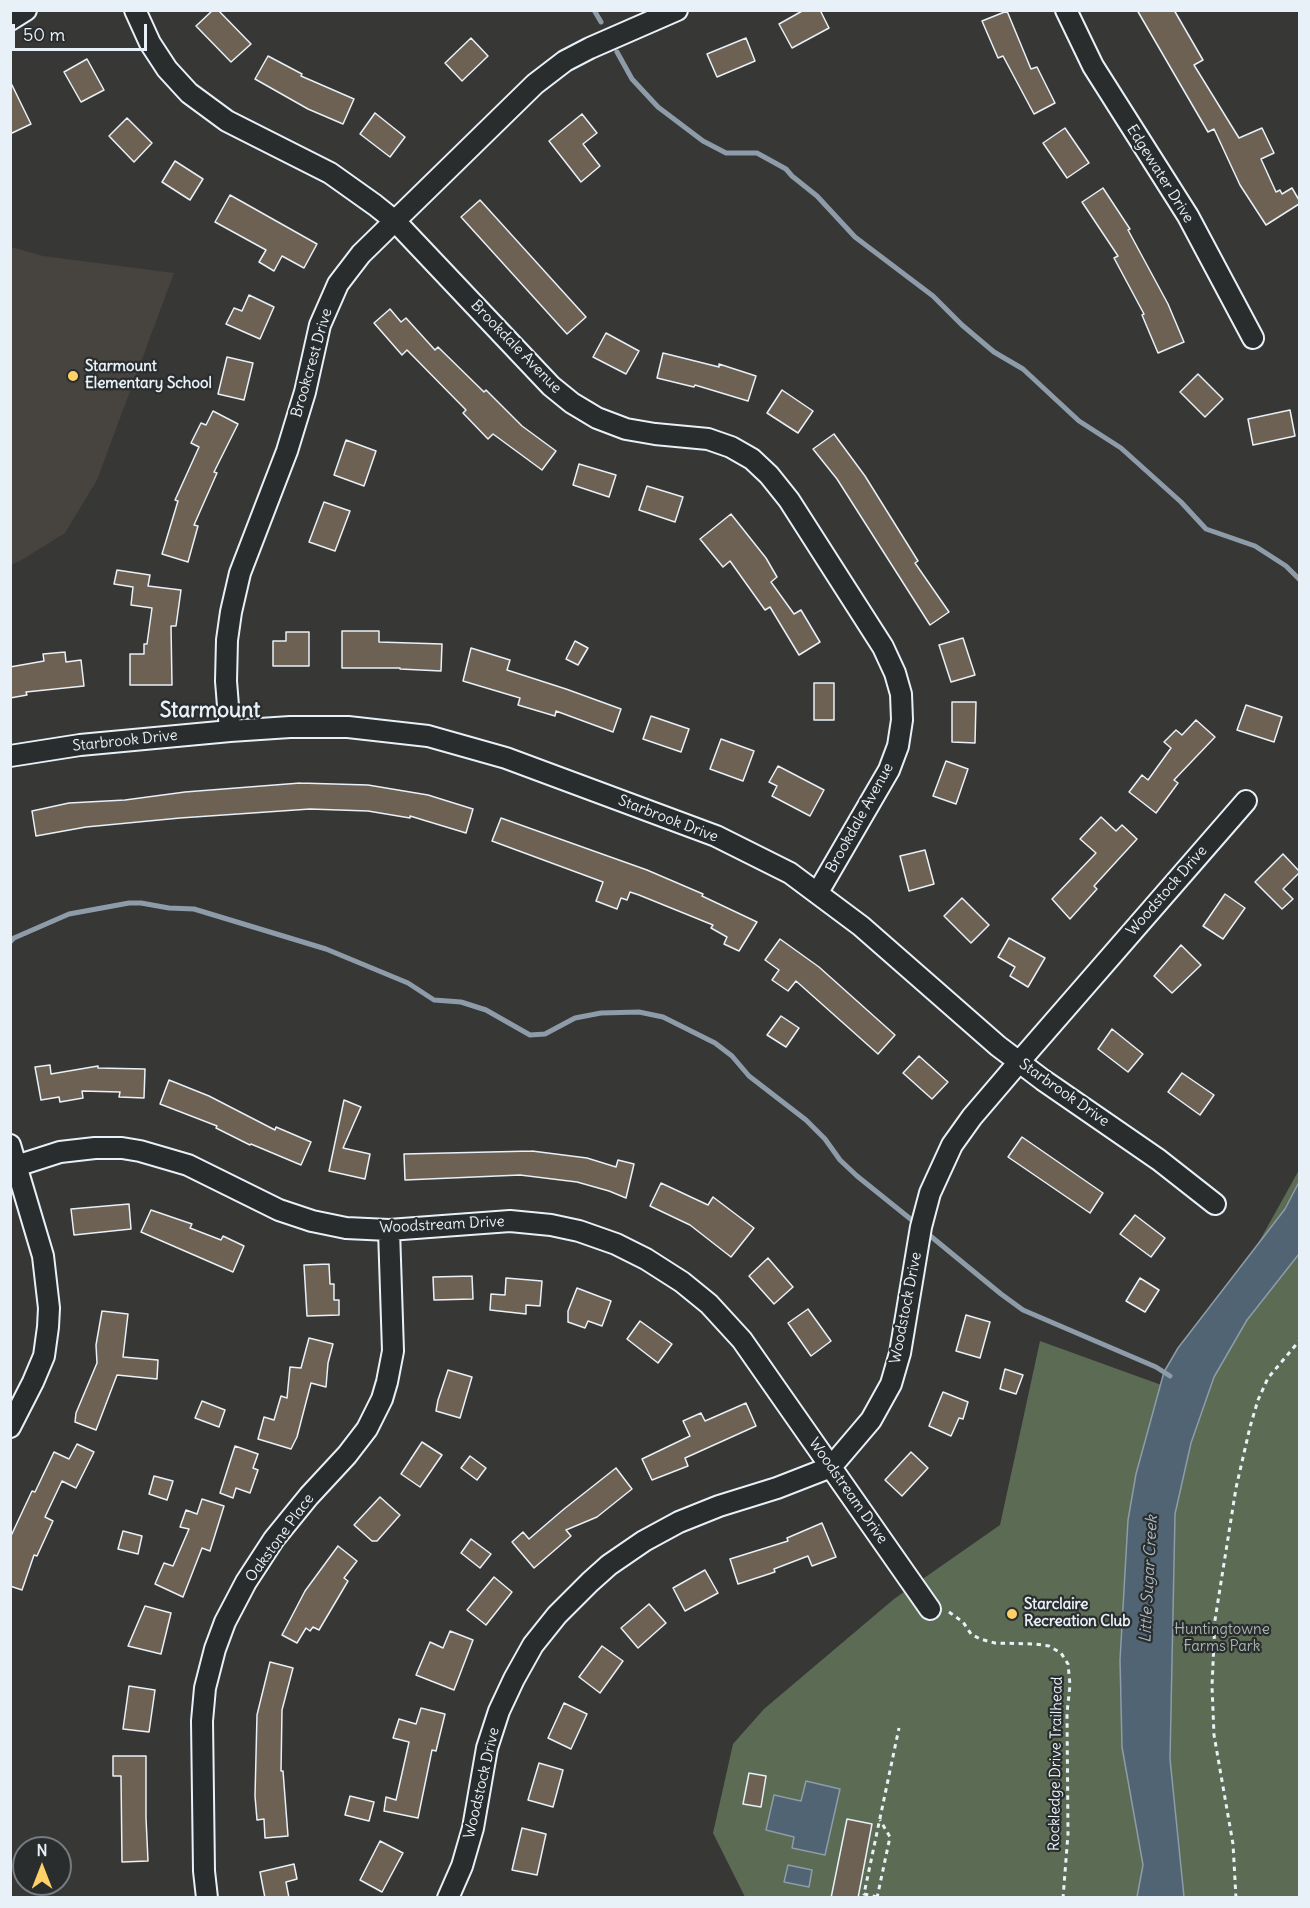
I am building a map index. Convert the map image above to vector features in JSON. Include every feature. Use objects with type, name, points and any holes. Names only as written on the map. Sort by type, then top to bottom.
[{"type":"street","points":[[10,20],[26,10]]},
{"type":"street","name":"Brookdale Avenue","points":[[135,10],[150,43],[167,69],[201,103],[227,121],[330,173],[395,221],[551,386],[572,403],[597,418],[626,429],[708,440],[731,447],[752,459],[789,500],[883,647],[895,673],[901,694],[902,720],[898,746],[889,770],[818,892]]},
{"type":"street","name":"Brookcrest Drive","points":[[230,731],[226,681],[227,640],[240,573],[287,451],[305,392],[320,325],[338,284],[350,267],[395,221],[535,84],[565,61],[677,10]]},
{"type":"street","name":"Edgewater Drive","points":[[1066,10],[1093,66],[1188,216],[1253,338]]},
{"type":"street","name":"Starbrook Drive","points":[[10,756],[80,745],[230,731],[290,727],[357,727],[428,736],[481,750],[716,836],[766,860],[818,892],[861,926],[941,998],[1018,1062],[1159,1160],[1215,1204]]},
{"type":"street","name":"Woodstock Drive","points":[[452,1896],[473,1828],[487,1748],[514,1678],[533,1645],[557,1615],[609,1565],[644,1541],[679,1522],[831,1467],[871,1420],[891,1384],[900,1353],[921,1227],[937,1176],[952,1145],[1018,1062],[1246,801]]},
{"type":"street","points":[[10,1145],[14,1167],[46,1273],[48,1327],[44,1356],[10,1427]]},
{"type":"street","name":"Woodstream Drive","points":[[14,1167],[60,1152],[94,1148],[140,1151],[188,1165],[279,1210],[312,1221],[346,1228],[389,1230],[490,1221],[551,1226],[607,1241],[646,1259],[682,1282],[709,1304],[742,1340],[831,1467],[938,1610]]},
{"type":"street","name":"Oakstone Place","points":[[207,1898],[204,1871],[202,1721],[205,1688],[215,1649],[225,1622],[246,1582],[274,1539],[347,1455],[367,1429],[382,1399],[393,1351],[389,1230]]},
{"type":"path","points":[[1236,1898],[1233,1844],[1214,1735],[1212,1686],[1215,1620],[1236,1488],[1250,1426],[1263,1387],[1299,1340]]},
{"type":"path","name":"Rockledge Drive Trailhead","points":[[938,1610],[957,1617],[971,1634],[980,1639],[995,1643],[1043,1645],[1058,1651],[1068,1664],[1068,1842],[1063,1898]]},
{"type":"path","points":[[880,1820],[890,1837],[877,1897],[864,1894],[899,1728]]},
{"type":"shaded area","name":"Starmount Elementary School","points":[[11,247],[43,256],[174,273],[97,480],[65,533],[11,565]]},
{"type":"green space","name":"Starclaire Recreation Club","points":[[1299,1170],[1299,1897],[745,1897],[713,1833],[733,1744],[764,1709],[894,1599],[1000,1525],[1040,1341],[1189,1395],[1206,1337]]},
{"type":"water","name":"Little Sugar Creek","points":[[1299,1182],[1299,1254],[1247,1320],[1214,1377],[1191,1443],[1175,1514],[1170,1759],[1184,1897],[1137,1897],[1143,1865],[1122,1747],[1120,1660],[1128,1520],[1136,1474],[1164,1372],[1178,1348],[1285,1209]]},
{"type":"water","points":[[806,1781],[840,1789],[825,1855],[792,1848],[794,1837],[766,1830],[774,1795],[801,1801]]},
{"type":"water","points":[[788,1865],[812,1870],[809,1887],[784,1882]]},
{"type":"building","points":[[213,10],[218,10],[251,44],[231,62],[196,26]]},
{"type":"building","points":[[804,10],[820,10],[829,28],[792,48],[779,24]]},
{"type":"building","points":[[1137,10],[1174,10],[1203,60],[1194,65],[1239,138],[1262,128],[1274,153],[1261,159],[1276,192],[1280,190],[1282,194],[1292,188],[1299,204],[1266,225],[1240,185],[1214,129],[1208,132]]},
{"type":"building","points":[[1007,11],[1031,69],[1037,67],[1055,103],[1034,114],[1003,56],[998,58],[982,21]]},
{"type":"building","points":[[471,38],[488,56],[462,81],[445,63]]},
{"type":"building","points":[[746,38],[755,61],[717,77],[707,54]]},
{"type":"building","points":[[268,56],[302,74],[301,76],[354,99],[343,124],[308,109],[255,79]]},
{"type":"building","points":[[87,59],[104,90],[81,102],[64,72]]},
{"type":"building","points":[[10,81],[31,124],[10,134]]},
{"type":"building","points":[[375,113],[405,137],[390,157],[360,134]]},
{"type":"building","points":[[582,114],[597,133],[583,144],[600,166],[581,182],[549,141]]},
{"type":"building","points":[[127,118],[152,143],[134,162],[109,136]]},
{"type":"building","points":[[1065,128],[1089,163],[1067,178],[1043,143]]},
{"type":"building","points":[[175,161],[203,179],[190,200],[162,182]]},
{"type":"building","points":[[1103,188],[1130,229],[1128,230],[1168,304],[1184,342],[1158,353],[1142,315],[1144,314],[1114,258],[1118,256],[1082,202]]},
{"type":"building","points":[[230,195],[317,244],[304,268],[282,256],[274,271],[259,262],[266,250],[215,222]]},
{"type":"building","points":[[480,200],[586,317],[567,334],[461,217]]},
{"type":"building","points":[[249,295],[274,307],[260,339],[226,324],[234,308],[242,311]]},
{"type":"building","points":[[390,309],[401,322],[406,318],[435,350],[438,347],[522,426],[556,451],[542,470],[493,434],[488,439],[463,413],[466,410],[407,350],[402,355],[374,323]]},
{"type":"building","points":[[606,333],[639,351],[626,374],[593,357]]},
{"type":"building","points":[[663,353],[719,367],[719,364],[756,376],[748,401],[695,385],[694,387],[657,378]]},
{"type":"building","points":[[227,357],[253,363],[244,400],[218,394]]},
{"type":"building","points":[[1198,374],[1223,399],[1205,417],[1180,392]]},
{"type":"building","points":[[782,390],[813,411],[798,433],[767,413]]},
{"type":"building","points":[[1290,410],[1295,436],[1253,445],[1248,419]]},
{"type":"building","points":[[213,411],[238,424],[214,472],[217,473],[194,525],[198,526],[188,562],[162,554],[178,501],[175,500],[199,447],[191,443],[201,423],[206,425]]},
{"type":"building","points":[[834,434],[865,476],[918,561],[915,563],[949,612],[930,625],[837,479],[813,449]]},
{"type":"building","points":[[346,440],[376,451],[364,486],[334,475]]},
{"type":"building","points":[[579,464],[616,475],[609,497],[573,485]]},
{"type":"building","points":[[647,486],[683,497],[675,522],[639,510]]},
{"type":"building","points":[[324,502],[350,511],[335,551],[309,542]]},
{"type":"building","points":[[731,514],[766,558],[777,577],[771,582],[794,614],[801,610],[820,642],[799,655],[770,607],[765,610],[730,561],[723,567],[700,539]]},
{"type":"building","points":[[117,570],[150,575],[148,586],[181,590],[176,626],[171,626],[172,685],[130,685],[130,654],[144,654],[152,608],[131,605],[133,587],[114,584]]},
{"type":"building","points":[[342,631],[379,631],[379,642],[442,644],[441,671],[342,668]]},
{"type":"building","points":[[286,632],[309,632],[309,666],[273,666],[273,641],[286,641]]},
{"type":"building","points":[[963,638],[975,675],[951,682],[939,645]]},
{"type":"building","points":[[575,641],[588,648],[578,665],[566,659]]},
{"type":"building","points":[[471,648],[510,660],[507,670],[621,709],[613,732],[556,711],[555,716],[518,705],[520,698],[463,681]]},
{"type":"building","points":[[65,652],[66,662],[81,660],[84,686],[26,692],[27,695],[10,698],[10,667],[44,661],[43,654]]},
{"type":"building","points":[[814,683],[834,683],[834,720],[814,720]]},
{"type":"building","points":[[952,702],[976,702],[975,743],[952,742]]},
{"type":"building","points":[[1246,705],[1282,717],[1274,742],[1237,730]]},
{"type":"building","points":[[651,716],[689,729],[681,752],[643,739]]},
{"type":"building","points":[[1196,720],[1215,737],[1174,780],[1178,783],[1156,813],[1129,792],[1142,775],[1148,780],[1171,748],[1164,742],[1176,730],[1182,735]]},
{"type":"building","points":[[721,739],[754,751],[743,781],[710,769]]},
{"type":"building","points":[[946,761],[968,769],[956,804],[933,796]]},
{"type":"building","points":[[778,766],[824,790],[810,816],[772,796],[777,786],[769,782]]},
{"type":"building","points":[[300,783],[368,785],[428,795],[473,809],[466,833],[410,816],[410,818],[368,811],[310,809],[86,827],[36,836],[32,811],[69,803],[125,800],[185,792]]},
{"type":"building","points":[[1101,817],[1116,831],[1122,825],[1137,839],[1094,886],[1097,889],[1070,919],[1052,899],[1096,853],[1080,839]]},
{"type":"building","points":[[501,818],[647,870],[703,894],[702,896],[757,922],[739,951],[724,944],[727,937],[711,928],[713,925],[639,895],[630,892],[627,900],[621,898],[617,909],[596,901],[603,882],[492,841]]},
{"type":"building","points":[[925,850],[934,884],[909,891],[900,856]]},
{"type":"building","points":[[1283,854],[1299,873],[1283,889],[1293,899],[1282,909],[1255,882]]},
{"type":"building","points":[[1225,894],[1245,908],[1223,939],[1203,926]]},
{"type":"building","points":[[962,898],[989,925],[971,943],[944,916]]},
{"type":"building","points":[[1009,938],[1045,958],[1028,987],[1010,976],[1015,967],[998,957]]},
{"type":"building","points":[[780,939],[819,967],[895,1035],[878,1054],[796,981],[788,991],[772,980],[779,970],[765,960]]},
{"type":"building","points":[[1181,945],[1201,965],[1172,993],[1154,976]]},
{"type":"building","points":[[781,1016],[799,1028],[786,1047],[767,1035]]},
{"type":"building","points":[[1112,1029],[1143,1054],[1128,1072],[1098,1049]]},
{"type":"building","points":[[919,1056],[948,1082],[932,1099],[903,1073]]},
{"type":"building","points":[[50,1065],[51,1074],[98,1066],[98,1068],[145,1069],[144,1098],[119,1097],[120,1092],[82,1091],[83,1098],[60,1102],[59,1097],[41,1100],[35,1067]]},
{"type":"building","points":[[1182,1073],[1214,1095],[1200,1115],[1168,1092]]},
{"type":"building","points":[[169,1080],[209,1096],[275,1130],[276,1127],[311,1142],[301,1165],[250,1145],[216,1128],[217,1126],[160,1104]]},
{"type":"building","points":[[344,1100],[361,1107],[343,1148],[370,1154],[365,1179],[329,1171]]},
{"type":"building","points":[[1022,1137],[1103,1193],[1090,1213],[1008,1157]]},
{"type":"building","points":[[532,1151],[587,1158],[616,1167],[618,1160],[634,1164],[626,1198],[577,1182],[520,1175],[405,1180],[404,1154]]},
{"type":"building","points":[[661,1183],[708,1205],[713,1197],[754,1228],[731,1257],[690,1225],[650,1206]]},
{"type":"building","points":[[129,1204],[131,1229],[74,1235],[71,1209]]},
{"type":"building","points":[[151,1210],[192,1224],[190,1228],[221,1240],[223,1236],[244,1246],[233,1272],[141,1232]]},
{"type":"building","points":[[1135,1215],[1165,1238],[1151,1257],[1120,1234]]},
{"type":"building","points":[[768,1258],[793,1287],[774,1304],[749,1276]]},
{"type":"building","points":[[329,1264],[330,1284],[334,1284],[334,1300],[339,1300],[339,1315],[307,1316],[304,1265]]},
{"type":"building","points":[[472,1276],[473,1299],[434,1300],[433,1277]]},
{"type":"building","points":[[506,1278],[542,1281],[540,1306],[526,1305],[526,1314],[490,1310],[491,1294],[505,1295]]},
{"type":"building","points":[[1140,1278],[1159,1290],[1145,1312],[1126,1301]]},
{"type":"building","points":[[577,1288],[611,1301],[602,1326],[588,1321],[585,1328],[568,1322],[568,1311]]},
{"type":"building","points":[[808,1309],[831,1341],[811,1356],[788,1323]]},
{"type":"building","points":[[102,1311],[128,1314],[123,1357],[158,1360],[157,1379],[117,1375],[96,1430],[75,1422],[76,1413],[97,1363],[96,1345]]},
{"type":"building","points":[[966,1315],[990,1322],[980,1358],[956,1351]]},
{"type":"building","points":[[640,1321],[672,1344],[658,1363],[627,1339]]},
{"type":"building","points":[[309,1338],[333,1344],[328,1363],[326,1387],[311,1383],[297,1437],[291,1449],[258,1439],[264,1417],[274,1420],[281,1396],[287,1398],[290,1367],[301,1368]]},
{"type":"building","points":[[1005,1369],[1023,1375],[1016,1394],[1000,1389]]},
{"type":"building","points":[[448,1370],[472,1377],[460,1418],[436,1411]]},
{"type":"building","points":[[943,1392],[968,1402],[963,1419],[959,1418],[951,1436],[929,1426]]},
{"type":"building","points":[[202,1401],[225,1410],[219,1427],[195,1418]]},
{"type":"building","points":[[746,1403],[756,1426],[685,1458],[688,1466],[652,1480],[642,1459],[690,1436],[683,1421],[701,1413],[705,1421]]},
{"type":"building","points":[[422,1442],[442,1455],[420,1487],[401,1474]]},
{"type":"building","points":[[77,1444],[94,1452],[76,1488],[62,1481],[45,1517],[53,1521],[37,1556],[34,1555],[22,1590],[10,1586],[10,1538],[32,1491],[35,1492],[54,1452],[69,1459]]},
{"type":"building","points":[[235,1446],[258,1454],[253,1468],[258,1470],[250,1493],[236,1488],[233,1498],[220,1493]]},
{"type":"building","points":[[911,1452],[928,1468],[902,1496],[885,1480]]},
{"type":"building","points":[[470,1456],[486,1468],[477,1480],[461,1468]]},
{"type":"building","points":[[616,1468],[632,1489],[597,1517],[566,1530],[571,1536],[534,1568],[512,1542],[523,1532],[529,1539]]},
{"type":"building","points":[[154,1476],[173,1481],[167,1500],[149,1494]]},
{"type":"building","points":[[380,1497],[400,1515],[377,1541],[372,1541],[354,1525]]},
{"type":"building","points":[[202,1499],[224,1506],[210,1551],[202,1548],[183,1597],[155,1584],[164,1563],[173,1566],[189,1529],[180,1527],[186,1510],[197,1514]]},
{"type":"building","points":[[822,1523],[836,1557],[812,1566],[808,1556],[774,1569],[775,1572],[738,1584],[730,1559],[788,1541],[787,1538]]},
{"type":"building","points":[[123,1531],[142,1536],[138,1554],[118,1549]]},
{"type":"building","points":[[471,1539],[491,1554],[480,1568],[461,1553]]},
{"type":"building","points":[[338,1546],[357,1561],[344,1578],[348,1581],[319,1630],[313,1627],[310,1631],[306,1628],[297,1643],[282,1635],[305,1591]]},
{"type":"building","points":[[705,1570],[718,1593],[685,1611],[673,1588]]},
{"type":"building","points":[[494,1577],[512,1592],[486,1625],[467,1610]]},
{"type":"building","points":[[649,1604],[666,1623],[638,1648],[621,1628]]},
{"type":"building","points":[[145,1606],[171,1613],[161,1654],[128,1646]]},
{"type":"building","points":[[450,1631],[473,1640],[454,1690],[416,1675],[430,1642],[443,1648]]},
{"type":"building","points":[[602,1646],[623,1661],[600,1693],[579,1677]]},
{"type":"building","points":[[270,1662],[293,1668],[282,1710],[281,1771],[283,1771],[288,1836],[265,1838],[264,1819],[257,1820],[255,1796],[257,1715]]},
{"type":"building","points":[[129,1686],[155,1690],[149,1732],[123,1729]]},
{"type":"building","points":[[564,1703],[587,1714],[571,1749],[548,1738]]},
{"type":"building","points":[[421,1708],[445,1714],[436,1751],[432,1750],[418,1818],[384,1811],[386,1797],[396,1800],[409,1742],[393,1738],[399,1719],[416,1724]]},
{"type":"building","points":[[113,1756],[146,1756],[148,1861],[122,1862],[121,1776],[113,1776]]},
{"type":"building","points":[[539,1763],[563,1770],[553,1807],[528,1800]]},
{"type":"building","points":[[749,1773],[766,1776],[761,1807],[743,1804]]},
{"type":"building","points":[[350,1796],[374,1802],[369,1821],[345,1815]]},
{"type":"building","points":[[847,1819],[872,1824],[858,1898],[831,1898]]},
{"type":"building","points":[[522,1828],[546,1834],[537,1875],[512,1870]]},
{"type":"building","points":[[380,1841],[403,1853],[382,1892],[360,1880]]},
{"type":"building","points":[[294,1864],[297,1879],[286,1882],[289,1898],[265,1898],[260,1872]]},
{"type":"waterway","points":[[594,10],[601,22]]},
{"type":"waterway","points":[[617,52],[632,79],[658,107],[703,141],[726,153],[757,153],[786,169],[817,196],[855,237],[933,296],[994,352],[1023,369],[1079,421],[1121,448],[1181,502],[1206,529],[1255,546],[1286,566],[1300,580]]},
{"type":"waterway","points":[[10,942],[14,938],[69,914],[129,903],[194,909],[326,949],[408,983],[434,1000],[461,1002],[486,1010],[530,1035],[545,1034],[575,1018],[601,1013],[639,1012],[663,1017],[715,1043],[732,1056],[749,1076],[806,1120],[857,1176],[913,1221]]},
{"type":"waterway","points":[[928,1234],[1023,1310],[1156,1367],[1170,1376]]},
{"type":"place","name":"Starmount Elementary School","points":[[73,376]]},
{"type":"place","name":"Starclaire Recreation Club","points":[[1012,1614]]},
{"type":"district","name":"Starmount","points":[[210,711]]},
{"type":"park label","name":"Huntingtowne Farms Park","points":[[1222,1638]]}]
